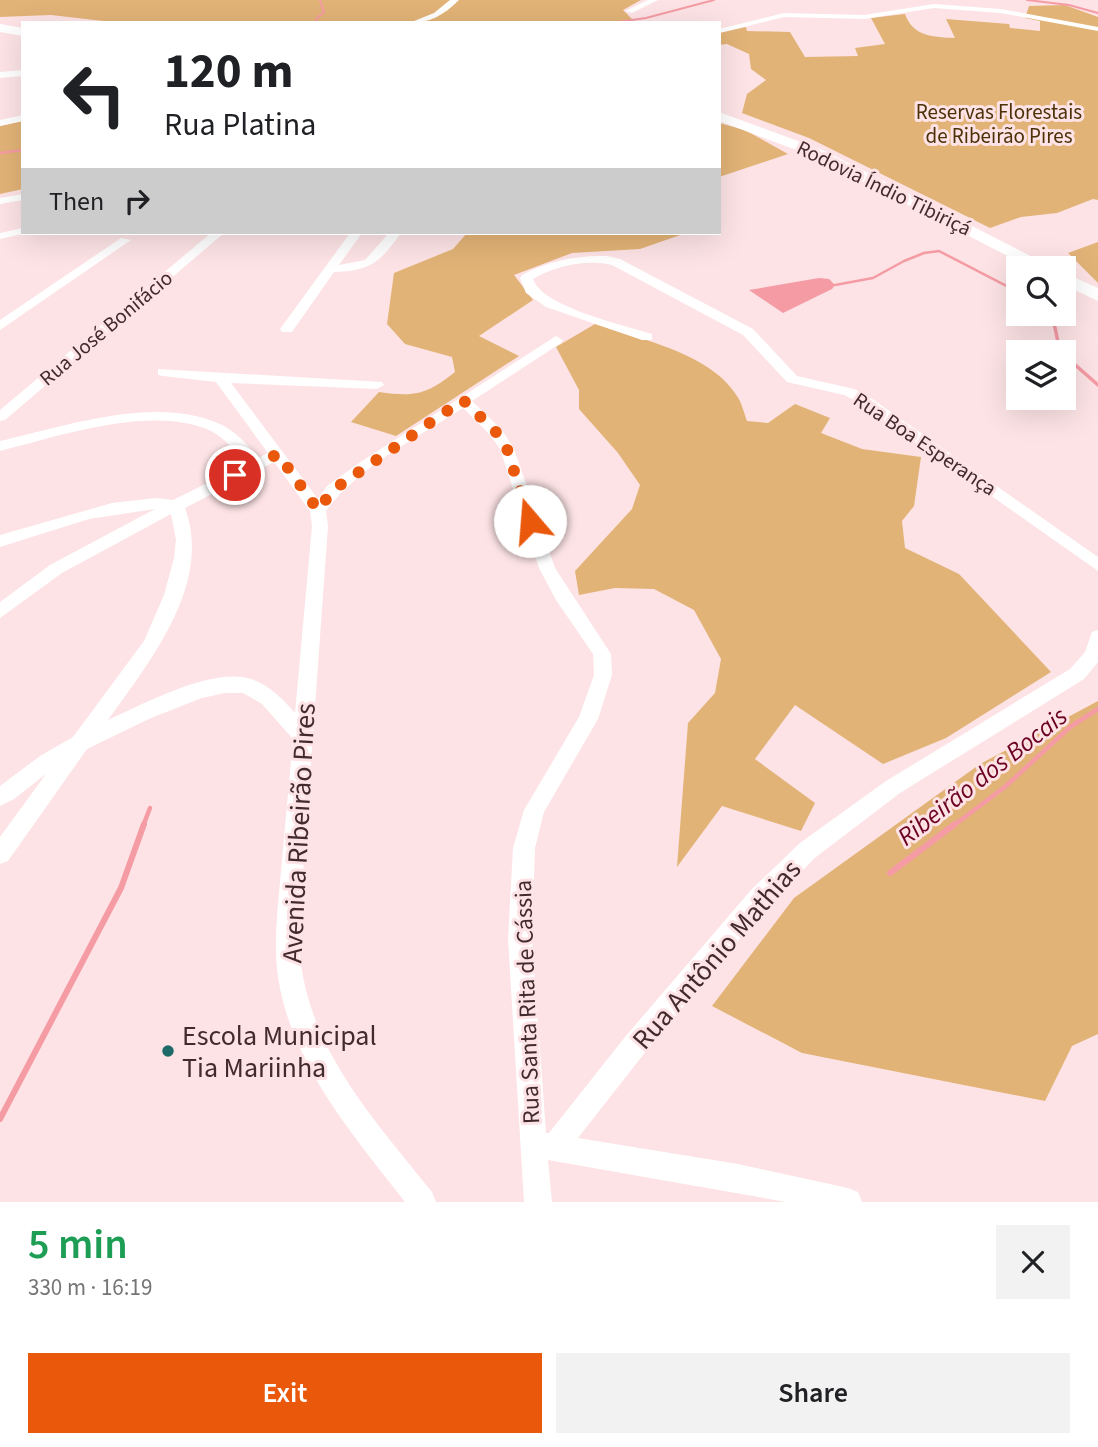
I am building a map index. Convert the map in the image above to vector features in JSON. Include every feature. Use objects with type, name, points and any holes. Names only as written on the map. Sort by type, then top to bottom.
[{"type":"highway","points":[[0,25],[18,36]]},
{"type":"highway","name":"Rodovia Índio Tibiriçá","points":[[721,117],[820,154],[1021,256]]},
{"type":"highway","points":[[1076,284],[1098,295]]},
{"type":"street","points":[[419,21],[437,15],[455,0]]},
{"type":"street","points":[[629,11],[654,0]]},
{"type":"street","points":[[721,31],[784,15],[864,17],[934,6],[1001,11],[1098,29]]},
{"type":"street","points":[[0,75],[21,73]]},
{"type":"street","points":[[0,123],[21,118]]},
{"type":"street","points":[[0,201],[21,197]]},
{"type":"street","points":[[0,236],[21,231]]},
{"type":"street","name":"Rua José Bonifácio","points":[[0,417],[212,235]]},
{"type":"street","points":[[287,329],[355,235]]},
{"type":"street","points":[[330,269],[360,268],[371,263],[393,235]]},
{"type":"street","points":[[0,326],[125,240]]},
{"type":"street","name":"Rua Boa Esperança","points":[[647,337],[537,297],[527,285],[526,278],[537,272],[581,260],[601,258],[616,262],[748,332],[792,379],[849,392],[863,399],[1098,565]]},
{"type":"street","points":[[220,378],[318,510],[333,490],[463,400],[556,340]]},
{"type":"street","points":[[163,372],[220,378],[377,385]]},
{"type":"street","name":"Rua Santa Rita de Cássia","points":[[463,400],[490,425],[507,449],[547,568],[602,654],[603,675],[598,698],[534,810],[524,848],[520,939],[544,1145],[537,1202]]},
{"type":"street","points":[[0,446],[102,424],[167,417],[214,427],[230,436],[255,465]]},
{"type":"street","points":[[0,611],[22,592],[74,558],[278,454]]},
{"type":"street","points":[[0,541],[124,506],[161,503],[176,506]]},
{"type":"street","points":[[0,854],[151,645],[169,608],[184,544],[182,517],[176,506]]},
{"type":"street","name":"Avenida Ribeirão Pires","points":[[318,510],[320,526],[287,947],[292,987],[303,1026],[323,1068],[422,1202]]},
{"type":"street","name":"Rua Antônio Mathias","points":[[544,1145],[635,1046],[760,898],[808,850],[854,813],[893,787],[1077,674],[1089,662],[1096,649],[1098,637]]},
{"type":"street","points":[[0,797],[46,763],[80,744],[187,694],[218,684],[246,685],[258,692],[279,709],[302,737]]},
{"type":"street","points":[[544,1145],[738,1178],[848,1202]]},
{"type":"green space","points":[[0,0],[641,0],[623,10],[634,21],[104,21],[51,15],[0,17]]},
{"type":"green space","name":"Reservas Florestais de Ribeirão Pires","points":[[1065,5],[1098,17],[1098,200],[1093,199],[1057,213],[1021,217],[990,228],[809,138],[742,113],[747,94],[766,80],[751,69],[749,54],[727,44],[721,45],[721,33],[746,27],[747,31],[790,32],[805,57],[858,56],[855,48],[885,44],[871,18],[905,14],[913,27],[925,34],[955,38],[946,19],[1009,24],[1010,28],[1040,31],[1040,21],[1025,18],[1029,6]]},
{"type":"green space","points":[[21,121],[21,189],[0,194],[0,126]]},
{"type":"green space","points":[[721,124],[745,130],[788,154],[721,176]]},
{"type":"green space","points":[[465,235],[680,235],[640,249],[572,253],[514,275],[533,300],[479,336],[519,356],[396,436],[351,422],[379,392],[420,393],[436,386],[455,372],[452,357],[405,344],[387,324],[394,273],[453,249]]},
{"type":"green space","points":[[1098,242],[1098,283],[1076,261],[1076,256],[1068,253]]},
{"type":"green space","points":[[595,324],[673,349],[710,369],[725,381],[737,396],[747,421],[768,423],[795,404],[830,418],[821,433],[862,449],[921,457],[914,506],[902,521],[905,548],[959,574],[1051,672],[946,738],[883,764],[795,705],[755,759],[815,803],[801,831],[722,806],[677,867],[688,723],[715,693],[721,659],[694,610],[654,589],[615,588],[579,595],[575,571],[632,509],[640,485],[618,453],[579,409],[579,390],[556,347]]},
{"type":"green space","points":[[1098,701],[1098,1034],[1072,1046],[1045,1101],[802,1053],[712,1006],[794,898],[980,764]]},
{"type":"shaded area","points":[[819,278],[829,279],[835,285],[783,313],[749,290]]},
{"type":"waterway","points":[[316,21],[324,12],[320,0]]},
{"type":"waterway","points":[[624,21],[714,0]]},
{"type":"waterway","points":[[1027,0],[1069,5],[1098,13]]},
{"type":"waterway","points":[[0,153],[21,150]]},
{"type":"waterway","points":[[835,285],[873,278],[904,261],[924,253],[939,251],[1006,286]]},
{"type":"waterway","points":[[1055,326],[1058,340]]},
{"type":"waterway","points":[[1076,366],[1098,385]]},
{"type":"waterway","name":"Ribeirão dos Bocais","points":[[953,826],[1006,786],[1070,727],[1098,709]]},
{"type":"waterway","points":[[143,826],[150,808]]},
{"type":"waterway","points":[[0,1119],[121,888],[144,824]]},
{"type":"waterway","name":"Ribeirão dos Bocais","points":[[890,873],[955,824]]},
{"type":"place","name":"Escola Municipal Tia Mariinha","points":[[168,1051]]},
{"type":"route","points":[[235,475],[278,454],[318,510],[333,490],[367,464],[463,400],[497,433],[507,449],[530,521]]}]
